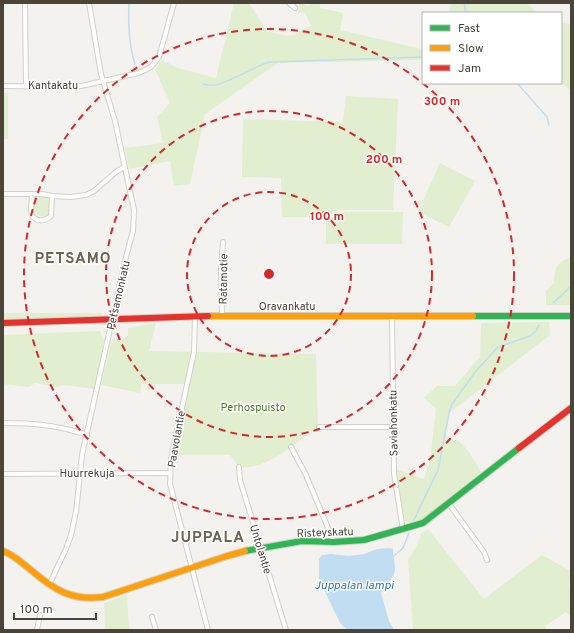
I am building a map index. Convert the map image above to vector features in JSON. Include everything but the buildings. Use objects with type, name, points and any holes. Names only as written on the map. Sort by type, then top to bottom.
[{"type":"street","points":[[25,3],[26,86]]},
{"type":"street","name":"Petsamonkatu","points":[[49,585],[71,535],[76,512],[82,454],[133,231],[133,205],[115,120],[103,81],[94,38],[89,3]]},
{"type":"street","name":"Kantakatu","points":[[3,86],[81,86],[139,73],[157,62],[174,3]]},
{"type":"street","points":[[289,3],[295,8]]},
{"type":"street","points":[[3,194],[42,194],[71,197],[86,195],[94,191],[116,172],[124,168]]},
{"type":"street","points":[[32,194],[31,212],[33,217],[39,220],[49,218],[51,216],[52,196]]},
{"type":"street","name":"Ratamotie","points":[[222,316],[221,268],[223,242]]},
{"type":"street","name":"Oravankatu","points":[[3,323],[222,316],[571,316]]},
{"type":"street","name":"Saviahonkatu","points":[[392,316],[394,473],[403,530]]},
{"type":"street","name":"Paavolantie","points":[[195,317],[194,352],[190,376],[175,437],[170,473],[172,495],[208,630]]},
{"type":"street","name":"Risteyskatu","points":[[3,551],[18,559],[49,585],[69,595],[95,599],[227,556],[302,541],[334,542],[364,540],[403,530],[423,522],[449,504],[571,408]]},
{"type":"street","points":[[3,424],[50,425],[87,434]]},
{"type":"street","points":[[319,427],[393,427]]},
{"type":"street","points":[[291,447],[306,475],[334,542]]},
{"type":"street","name":"Untolantie","points":[[239,467],[240,480],[286,630]]},
{"type":"street","name":"Huurrekuja","points":[[3,474],[170,473]]},
{"type":"street","points":[[449,504],[484,552],[487,560]]},
{"type":"street","points":[[36,630],[40,616]]},
{"type":"street","points":[[152,617],[156,630]]},
{"type":"green space","points":[[234,3],[249,3],[267,31],[290,36],[311,25],[305,13],[298,12],[300,3],[309,6],[310,3],[320,3],[320,8],[343,13],[340,30],[422,49],[422,60],[278,63],[205,114],[190,184],[174,186],[170,161],[129,169],[125,148],[163,143],[157,117],[170,103],[155,69],[162,60],[178,68],[216,78]]},
{"type":"green space","points":[[451,3],[526,3],[537,12],[449,12]]},
{"type":"green space","points":[[562,23],[571,24],[571,91],[562,83]]},
{"type":"green space","points":[[3,93],[8,93],[8,139],[3,139]]},
{"type":"green space","points":[[346,96],[398,99],[393,210],[338,210],[324,217],[282,217],[281,178],[242,177],[243,119],[343,122]]},
{"type":"green space","points":[[440,163],[475,181],[449,227],[418,212]]},
{"type":"green space","points":[[37,196],[48,197],[50,201],[49,215],[42,217],[37,215],[34,206]]},
{"type":"green space","points":[[343,212],[403,212],[402,244],[326,244],[326,220]]},
{"type":"green space","points":[[571,257],[571,305],[546,305],[546,291],[554,283],[557,266],[562,261]]},
{"type":"green space","points":[[3,313],[102,313],[102,317],[3,319]]},
{"type":"green space","points":[[549,322],[550,335],[449,413],[446,432],[449,442],[458,440],[470,453],[481,472],[425,518],[414,523],[405,521],[396,469],[424,479],[430,461],[436,409],[424,398],[437,386],[455,386],[480,357],[481,323]]},
{"type":"green space","name":"Perhospuisto","points":[[156,323],[149,351],[316,354],[318,427],[281,454],[260,465],[250,467],[239,467],[230,455],[173,455],[189,384],[141,384],[140,393],[101,385],[112,339],[124,339],[128,335],[128,328]]},
{"type":"green space","points":[[100,331],[104,340],[95,389],[64,385],[57,387],[35,383],[29,387],[3,384],[3,335]]},
{"type":"green space","points":[[428,529],[484,599],[542,555],[571,571],[569,588],[571,590],[571,617],[566,612],[545,626],[547,630],[413,630],[408,560],[416,547],[421,534]]},
{"type":"green space","points":[[127,595],[129,630],[105,630],[104,603]]},
{"type":"water","name":"Juppalan lampi","points":[[377,549],[393,549],[395,572],[381,593],[389,621],[394,630],[347,630],[340,623],[319,579],[319,559],[322,555],[331,554],[349,556],[364,554]]},
{"type":"waterway","points":[[129,3],[129,34],[135,64]]},
{"type":"waterway","points":[[464,3],[466,12]]},
{"type":"waterway","points":[[203,84],[219,84],[270,62],[422,57]]},
{"type":"waterway","points":[[518,84],[547,117],[549,125]]},
{"type":"waterway","points":[[553,303],[571,286]]},
{"type":"waterway","points":[[414,520],[438,470],[452,404],[476,371],[498,347],[530,336],[536,331],[539,325]]},
{"type":"waterway","points":[[394,556],[403,548],[409,533]]},
{"type":"traffic: fast","points":[[473,316],[571,316]]},
{"type":"traffic: fast","points":[[245,551],[302,541],[334,542],[364,540],[423,523],[519,448]]},
{"type":"traffic: slow","points":[[208,316],[473,316]]},
{"type":"traffic: slow","points":[[3,551],[14,557],[39,577],[56,588],[73,595],[92,598],[103,597],[245,551]]},
{"type":"traffic: jam","points":[[3,323],[208,316]]},
{"type":"traffic: jam","points":[[519,448],[571,408]]},
{"type":"district","name":"PETSAMO","points":[[73,258]]},
{"type":"district","name":"JUPPALA","points":[[208,537]]}]
